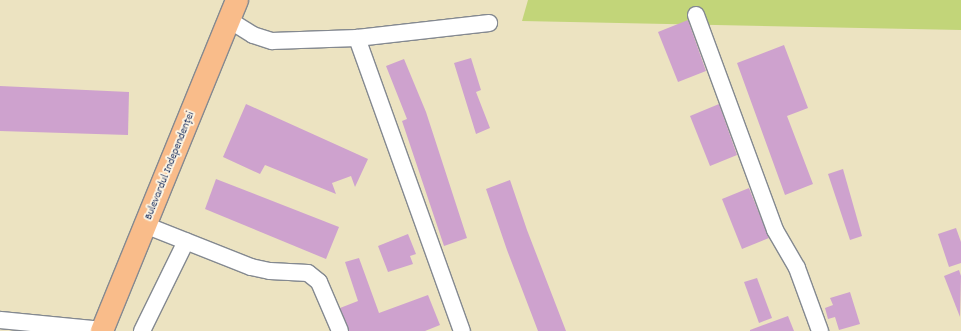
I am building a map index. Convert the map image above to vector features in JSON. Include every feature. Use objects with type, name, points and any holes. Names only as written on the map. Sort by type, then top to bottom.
[{"type":"highway","name":"Bulevardul Independenței","points":[[102,331],[237,0]]},
{"type":"street","points":[[696,15],[776,230],[797,268],[820,331]]},
{"type":"street","points":[[228,20],[253,35],[272,41],[357,38],[489,23]]},
{"type":"street","points":[[357,38],[462,331]]},
{"type":"street","points":[[145,225],[251,268],[270,272],[308,273],[319,282],[340,331]]},
{"type":"street","points":[[142,331],[186,241]]},
{"type":"street","points":[[0,320],[102,331]]},
{"type":"green space","points":[[528,0],[961,0],[961,30],[522,21]]},
{"type":"building","points":[[688,20],[706,71],[678,82],[658,32]]},
{"type":"building","points":[[784,45],[808,108],[787,116],[813,184],[785,195],[737,63]]},
{"type":"building","points":[[471,58],[481,90],[476,92],[490,128],[476,134],[454,63]]},
{"type":"building","points":[[404,59],[426,112],[467,238],[444,246],[402,121],[407,119],[386,66]]},
{"type":"building","points":[[0,86],[129,92],[128,135],[0,131]]},
{"type":"building","points":[[246,104],[368,159],[355,187],[351,176],[332,183],[336,194],[265,165],[260,174],[223,157]]},
{"type":"building","points":[[719,104],[737,155],[710,166],[690,116]]},
{"type":"building","points":[[843,169],[862,236],[850,240],[828,174]]},
{"type":"building","points":[[216,179],[339,227],[326,259],[205,209]]},
{"type":"building","points":[[510,180],[527,230],[566,331],[538,331],[507,250],[486,189]]},
{"type":"building","points":[[749,188],[769,238],[742,249],[722,199]]},
{"type":"building","points":[[956,228],[961,242],[961,263],[949,267],[938,234]]},
{"type":"building","points":[[408,234],[416,254],[410,256],[413,264],[388,272],[378,246]]},
{"type":"building","points":[[359,258],[379,313],[428,295],[440,325],[425,331],[349,331],[340,308],[358,301],[345,262]]},
{"type":"building","points":[[959,270],[961,276],[960,317],[944,276]]},
{"type":"building","points":[[757,278],[772,318],[759,323],[744,282]]},
{"type":"building","points":[[850,292],[860,324],[839,330],[835,317],[828,319],[825,308],[833,305],[830,298]]},
{"type":"building","points":[[788,316],[794,331],[750,331],[750,330]]}]
